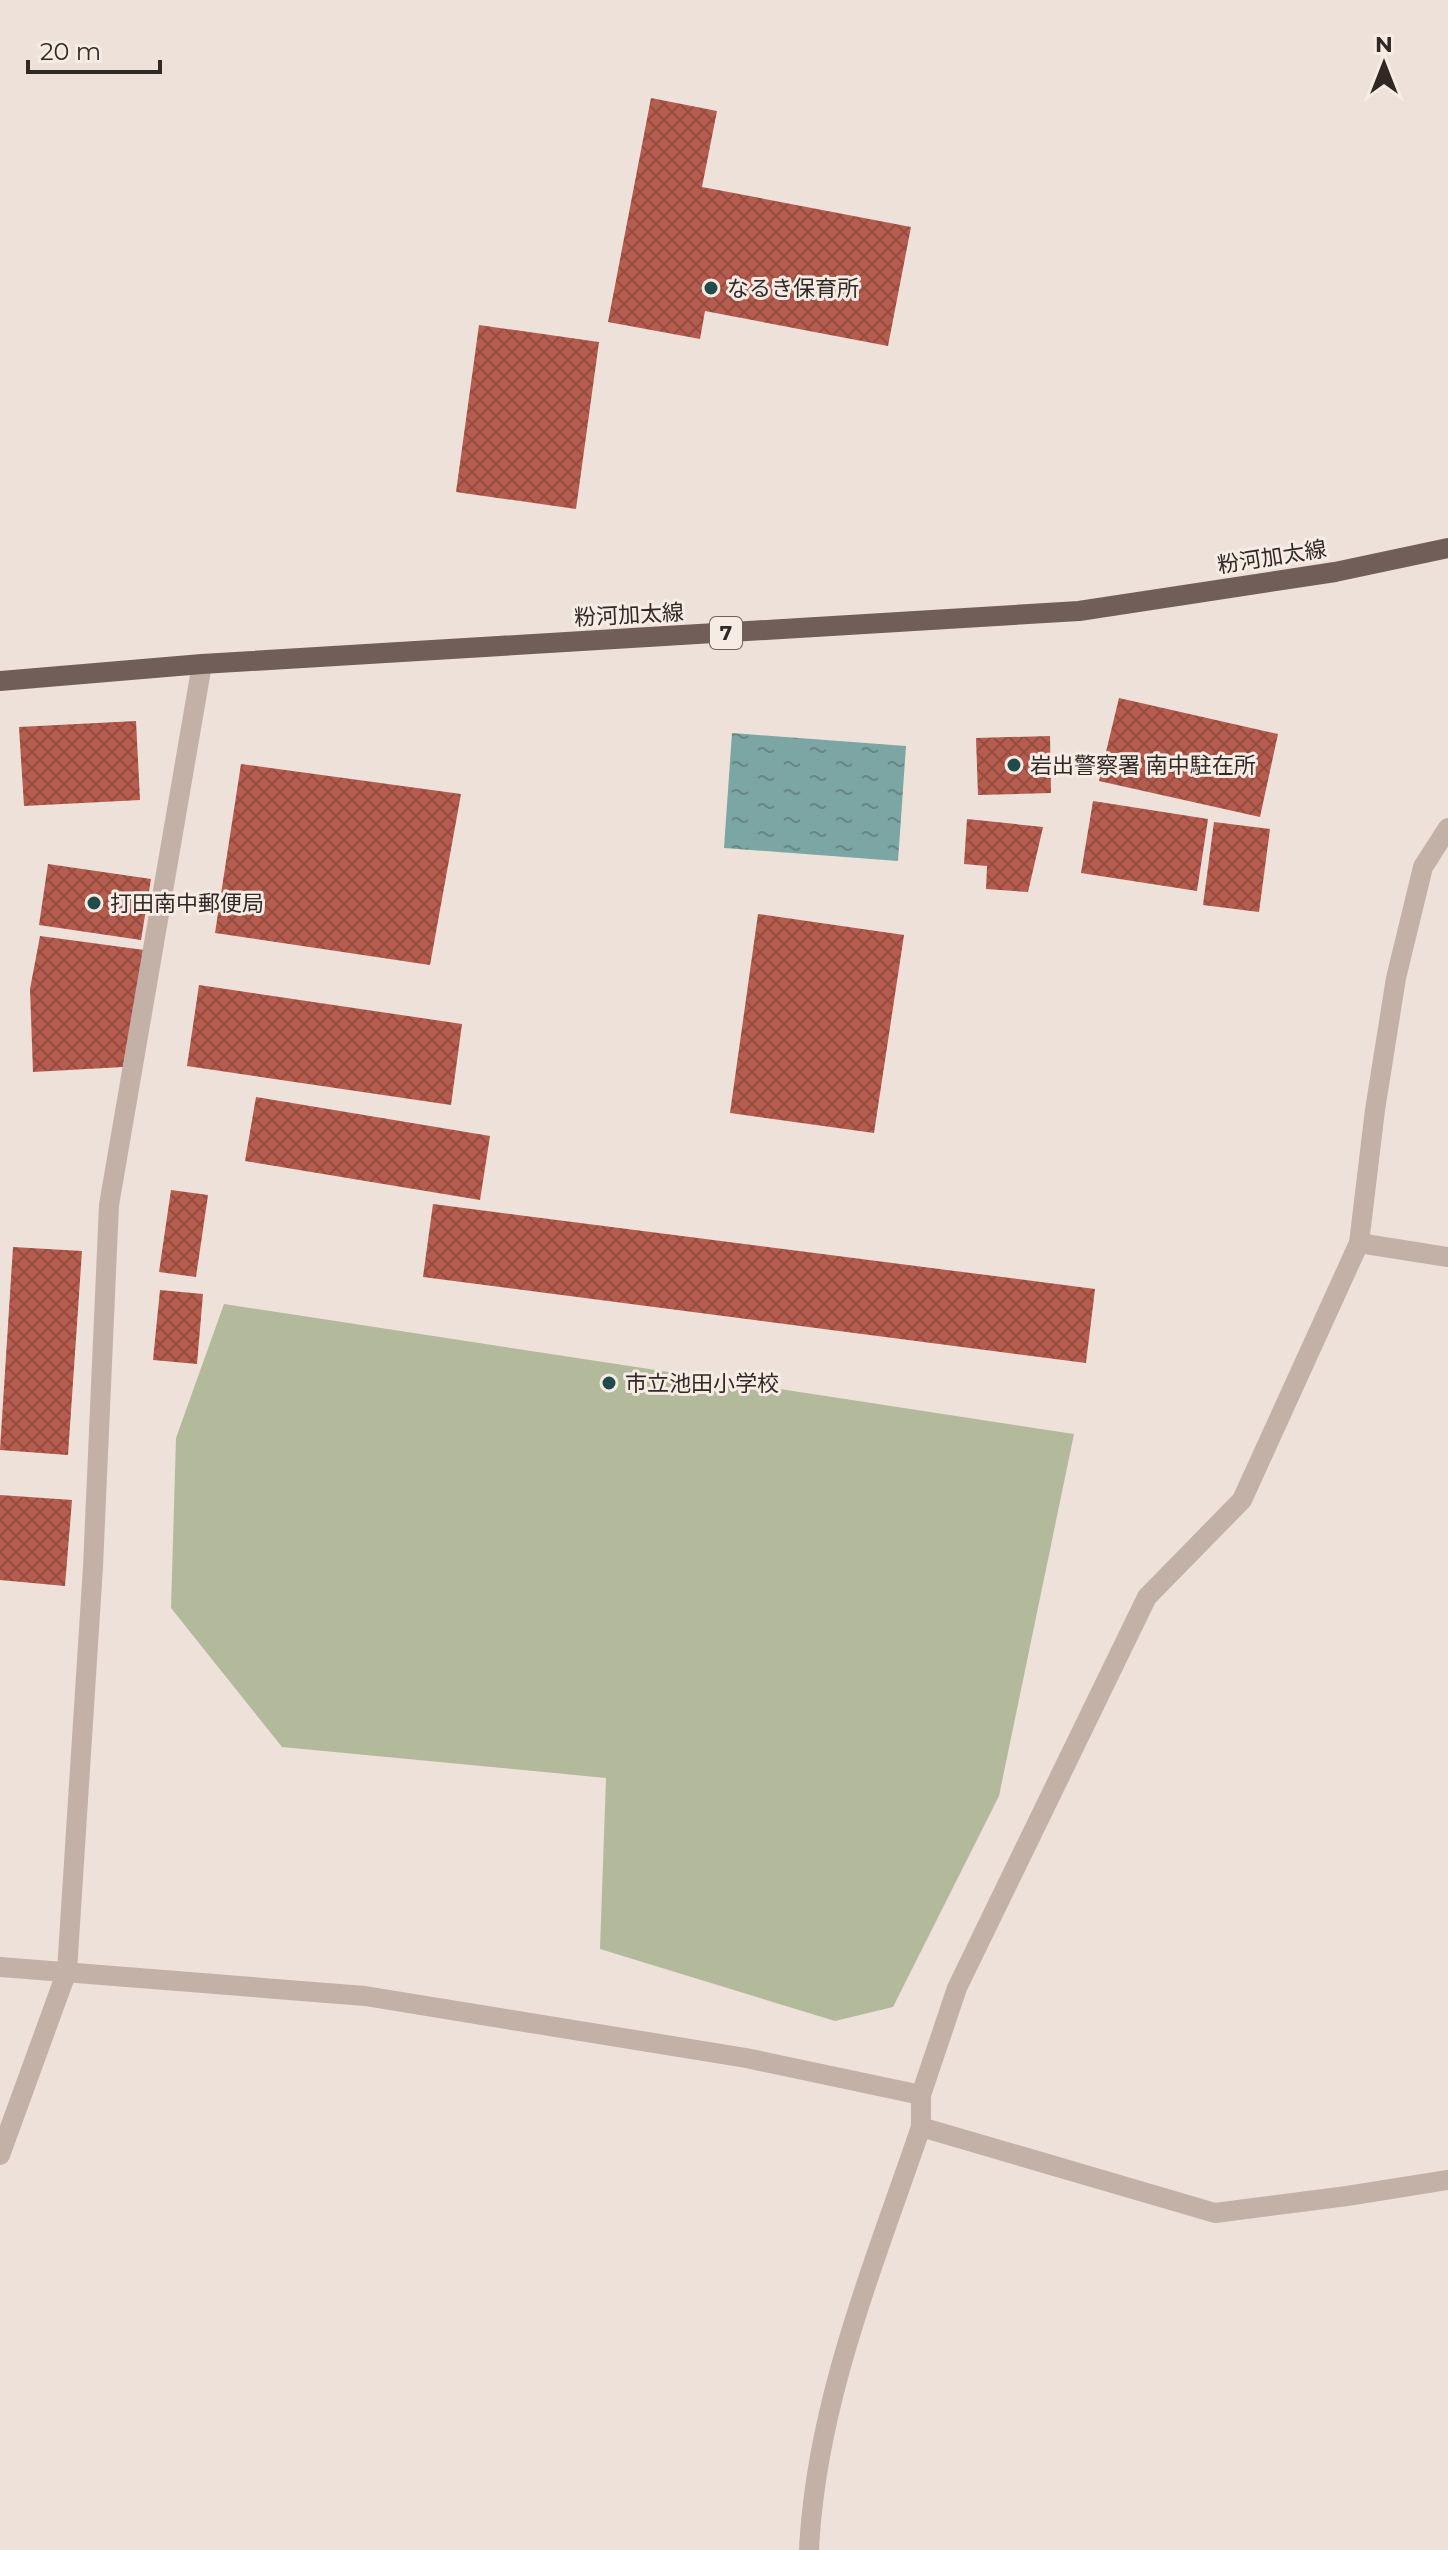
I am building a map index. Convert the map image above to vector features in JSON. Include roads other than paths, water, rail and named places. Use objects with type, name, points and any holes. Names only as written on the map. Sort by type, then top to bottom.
[{"type":"main road","name":"粉河加太線","points":[[0,681],[202,664],[1079,611],[1335,572],[1448,548]]},
{"type":"street","points":[[0,2155],[67,1971],[93,1567],[109,1205],[202,664]]},
{"type":"street","points":[[809,2550],[811,2504],[838,2371],[921,2127],[921,2095],[957,1988],[1147,1597],[1242,1500],[1359,1243],[1375,1110],[1396,978],[1423,867],[1448,828]]},
{"type":"street","points":[[1359,1243],[1448,1257]]},
{"type":"street","points":[[0,1967],[365,1996],[746,2058],[921,2095]]},
{"type":"street","points":[[921,2127],[1215,2213],[1448,2180]]},
{"type":"water","points":[[732,733],[906,746],[898,861],[724,848]]},
{"type":"place","name":"なるき保育所","points":[[711,288]]},
{"type":"place","name":"岩出警察署 南中駐在所","points":[[1014,765]]},
{"type":"place","name":"打田南中郵便局","points":[[94,903]]},
{"type":"place","name":"市立池田小学校","points":[[609,1383]]}]
